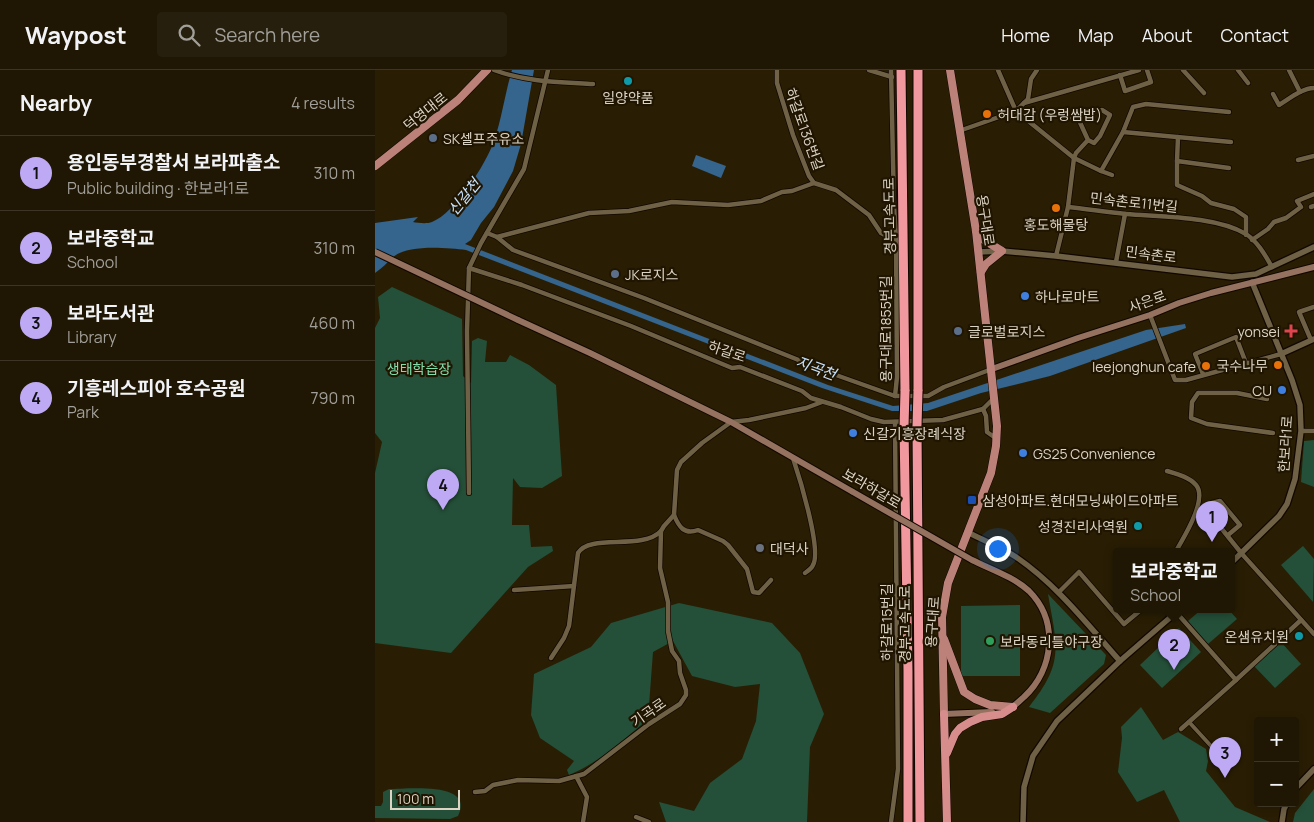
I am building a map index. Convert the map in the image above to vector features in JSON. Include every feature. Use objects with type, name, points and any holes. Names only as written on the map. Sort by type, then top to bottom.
[{"type":"highway","name":"경부고속도로","points":[[901,70],[908,822]]},
{"type":"highway","name":"경부고속도로","points":[[918,70],[917,426],[920,822]]},
{"type":"highway","points":[[945,757],[955,734],[960,728],[982,717],[1002,714],[1013,707]]},
{"type":"highway","name":"용구대로","points":[[944,714],[947,822]]},
{"type":"main road","name":"덕영대로","points":[[375,166],[458,100],[487,70]]},
{"type":"main road","name":"용구대로","points":[[944,714],[942,618],[948,583],[991,474],[997,440],[995,400],[976,232],[950,70]]},
{"type":"main road","points":[[976,232],[984,240],[1002,251],[985,264],[981,273]]},
{"type":"main road","name":"보라하갈로","points":[[375,252],[590,353],[731,422],[1028,590],[1041,607],[1045,617],[1049,652],[1046,665],[1030,691],[1013,707]]},
{"type":"main road","name":"사은로","points":[[992,372],[1078,338],[1151,317],[1179,303],[1314,267]]},
{"type":"main road","points":[[942,631],[964,692],[975,699],[991,704],[1013,707]]},
{"type":"main road","points":[[944,714],[1002,712],[1013,707]]},
{"type":"street","points":[[494,70],[508,76],[540,81],[593,84]]},
{"type":"street","points":[[469,493],[467,331],[469,267],[524,169],[548,82],[548,70]]},
{"type":"street","name":"하갈로136번길","points":[[777,70],[777,83],[793,135],[809,176],[814,183],[836,190],[869,215],[881,233],[896,241]]},
{"type":"street","points":[[869,70],[892,78]]},
{"type":"street","name":"용구대로1855번길","points":[[891,70],[893,206],[896,241],[897,377],[895,396],[928,396],[944,387],[992,372]]},
{"type":"street","points":[[998,70],[1016,111],[1074,158],[1112,175]]},
{"type":"street","points":[[959,131],[1016,111],[1028,99],[1031,79],[1037,70]]},
{"type":"street","points":[[1024,103],[1139,70]]},
{"type":"street","points":[[1120,76],[1125,90],[1151,82],[1147,70]]},
{"type":"street","points":[[1183,70],[1204,93]]},
{"type":"street","points":[[1238,70],[1248,83]]},
{"type":"street","points":[[1289,70],[1300,92]]},
{"type":"street","points":[[1273,94],[1279,105],[1300,92],[1311,87],[1314,88]]},
{"type":"street","points":[[1101,171],[1123,132],[1133,108],[1146,104],[1229,112]]},
{"type":"street","points":[[1069,118],[1078,118],[1083,114],[1103,110],[1111,112],[1100,136],[1094,143],[1088,140],[1078,118]]},
{"type":"street","points":[[1123,132],[1231,142]]},
{"type":"street","points":[[1178,137],[1177,161],[1229,168]]},
{"type":"street","points":[[1057,256],[1068,207],[1074,158],[1088,140]]},
{"type":"street","points":[[1297,160],[1314,156]]},
{"type":"street","name":"민속촌로11번길","points":[[1177,161],[1177,185],[1201,196],[1211,203],[1242,214],[1246,217],[1247,235]]},
{"type":"street","points":[[497,237],[589,214],[629,210],[672,202],[728,205],[761,200],[814,183]]},
{"type":"street","points":[[1252,240],[1268,230],[1274,222],[1286,218],[1301,207],[1297,201],[1314,194]]},
{"type":"street","name":"민속촌로11번길","points":[[1068,207],[1200,221],[1226,226],[1247,235],[1261,248],[1272,267]]},
{"type":"street","points":[[1116,262],[1125,214]]},
{"type":"street","points":[[487,232],[497,237],[513,250],[653,301],[836,375],[895,396]]},
{"type":"street","name":"민속촌로","points":[[978,252],[1002,251],[1057,256],[1232,277],[1256,274],[1314,247]]},
{"type":"street","name":"하갈로","points":[[469,267],[631,326],[732,368],[740,367],[756,373],[802,391],[811,398],[841,406],[871,419],[895,422],[943,420],[983,409]]},
{"type":"street","name":"한보라1로","points":[[1235,560],[1279,516],[1287,504],[1295,479],[1301,431],[1300,405],[1292,380],[1252,282]]},
{"type":"street","points":[[1151,317],[1175,380],[1186,380],[1281,354],[1313,339],[1299,312],[1314,307]]},
{"type":"street","points":[[1203,374],[1195,354],[1235,337],[1246,363]]},
{"type":"street","points":[[1267,399],[1237,393],[1197,393],[1192,402],[1191,418],[1207,424],[1273,433]]},
{"type":"street","points":[[995,400],[983,409],[986,416],[987,432],[997,440]]},
{"type":"street","points":[[771,580],[759,593],[753,592],[747,569],[728,545],[697,530],[691,532],[684,531],[679,527],[674,515],[676,476],[681,462],[702,443],[731,422],[807,408],[823,402]]},
{"type":"street","name":"하갈로15번길","points":[[891,822],[898,769],[895,422]]},
{"type":"street","points":[[1301,431],[1314,431]]},
{"type":"street","points":[[793,458],[813,526],[814,564],[805,573]]},
{"type":"street","points":[[1167,471],[1189,480],[1199,489],[1200,496],[1196,510],[1177,548]]},
{"type":"street","points":[[1228,535],[1240,526],[1220,501],[1212,503],[1205,508],[1242,554],[1314,634]]},
{"type":"street","points":[[551,658],[567,631],[578,553],[585,546],[652,537],[661,531],[674,515]]},
{"type":"street","name":"기곡로","points":[[475,792],[485,791],[493,785],[518,780],[559,781],[584,774],[649,724],[680,704],[686,695],[680,674],[679,661],[672,651],[668,630],[668,602],[660,568],[661,531]]},
{"type":"street","points":[[967,532],[1016,557],[1059,592],[1120,661]]},
{"type":"street","points":[[1059,592],[1079,572],[1113,610]]},
{"type":"street","points":[[514,590],[574,586]]},
{"type":"street","points":[[1115,613],[1125,624],[1137,613]]},
{"type":"street","points":[[1023,822],[1025,778],[1033,756],[1057,721],[1120,661],[1175,613]]},
{"type":"street","points":[[1180,613],[1236,680]]},
{"type":"street","points":[[1181,729],[1301,620]]},
{"type":"street","points":[[1189,722],[1222,758]]},
{"type":"street","points":[[1299,785],[1314,769]]},
{"type":"street","points":[[576,776],[587,797],[583,822]]},
{"type":"street","points":[[1283,822],[1285,807]]},
{"type":"street","points":[[636,817],[650,821]]},
{"type":"green space","name":"생태학습장","points":[[392,287],[462,319],[463,376],[471,383],[472,341],[478,338],[487,341],[485,362],[506,362],[510,355],[529,365],[556,385],[562,476],[542,488],[520,487],[513,478],[512,525],[529,525],[531,547],[552,546],[553,551],[528,567],[451,653],[375,643],[375,473],[382,442],[375,433],[375,328],[380,318],[378,297]]},
{"type":"green space","points":[[1314,440],[1314,487],[1301,482],[1304,441]]},
{"type":"green space","points":[[1303,546],[1314,559],[1313,602],[1281,565]]},
{"type":"green space","points":[[1048,594],[1106,655],[1104,664],[1050,713],[1029,707],[1048,678],[1055,654],[1054,628]]},
{"type":"green space","points":[[679,603],[772,623],[800,653],[824,714],[810,747],[807,822],[666,822],[659,802],[694,811],[710,783],[742,759],[756,721],[760,684],[735,687],[692,676],[673,641],[653,652],[648,719],[611,750],[569,775],[567,770],[574,761],[540,738],[531,715],[534,674],[591,647],[611,623]]},
{"type":"green space","name":"보라동리틀야구장","points":[[1020,605],[1020,676],[961,676],[961,606]]},
{"type":"green space","points":[[1197,613],[1232,613],[1237,619],[1208,644],[1188,621]]},
{"type":"green space","points":[[1179,628],[1201,652],[1162,688],[1140,665]]},
{"type":"green space","points":[[1280,641],[1301,664],[1275,688],[1253,665]]},
{"type":"green space","points":[[1141,707],[1163,740],[1178,732],[1206,749],[1208,761],[1206,771],[1235,807],[1270,822],[1180,822],[1164,790],[1137,802],[1118,772],[1122,738],[1121,727]]},
{"type":"green space","points":[[423,788],[449,792],[457,797],[461,805],[458,816],[450,819],[375,818],[375,806],[381,806],[383,792],[389,789]]},
{"type":"green space","points":[[1314,789],[1314,822],[1293,822],[1295,813]]},
{"type":"water","name":"신갈천","points":[[512,70],[534,70],[521,144],[513,171],[494,207],[481,223],[471,240],[465,244],[828,385],[893,406],[928,403],[1146,330],[1185,324],[1186,328],[1050,376],[981,393],[927,411],[892,411],[822,388],[466,250],[428,248],[408,250],[393,257],[375,273],[375,223],[418,217],[413,222],[432,222],[450,209],[469,187],[494,141]]},
{"type":"water","points":[[696,155],[726,166],[721,178],[692,166]]},
{"type":"place","name":"일양약품","points":[[628,81]]},
{"type":"place","name":"허대감 (우렁쌈밥)","points":[[987,114]]},
{"type":"place","name":"SK셀프주유소","points":[[433,138]]},
{"type":"place","name":"홍도해물탕","points":[[1056,208]]},
{"type":"place","name":"JK로지스","points":[[615,274]]},
{"type":"place","name":"하나로마트","points":[[1025,296]]},
{"type":"place","name":"글로벌로지스","points":[[958,331]]},
{"type":"place","name":"yonsei","points":[[1291,331]]},
{"type":"place","name":"국수나무","points":[[1278,365]]},
{"type":"place","name":"leejonghun cafe","points":[[1206,366]]},
{"type":"place","name":"CU","points":[[1282,390]]},
{"type":"place","name":"신갈기흥장례식장","points":[[853,433]]},
{"type":"place","name":"GS25 Convenience","points":[[1023,453]]},
{"type":"place","name":"삼성아파트.현대모닝싸이드아파트","points":[[972,500]]},
{"type":"place","name":"기흥레스피아 호수공원","points":[[443,510]]},
{"type":"place","name":"성경진리사역원","points":[[1138,526]]},
{"type":"place","name":"용인동부경찰서 보라파출소","points":[[1212,542]]},
{"type":"place","name":"대덕사","points":[[760,548]]},
{"type":"place","name":"온샘유치원","points":[[1299,636]]},
{"type":"place","name":"보라동리틀야구장","points":[[990,641]]},
{"type":"place","name":"보라중학교","points":[[1174,670]]},
{"type":"place","name":"보라도서관","points":[[1225,778]]},
{"type":"water label","name":"지곡천","points":[[816,368]]}]
